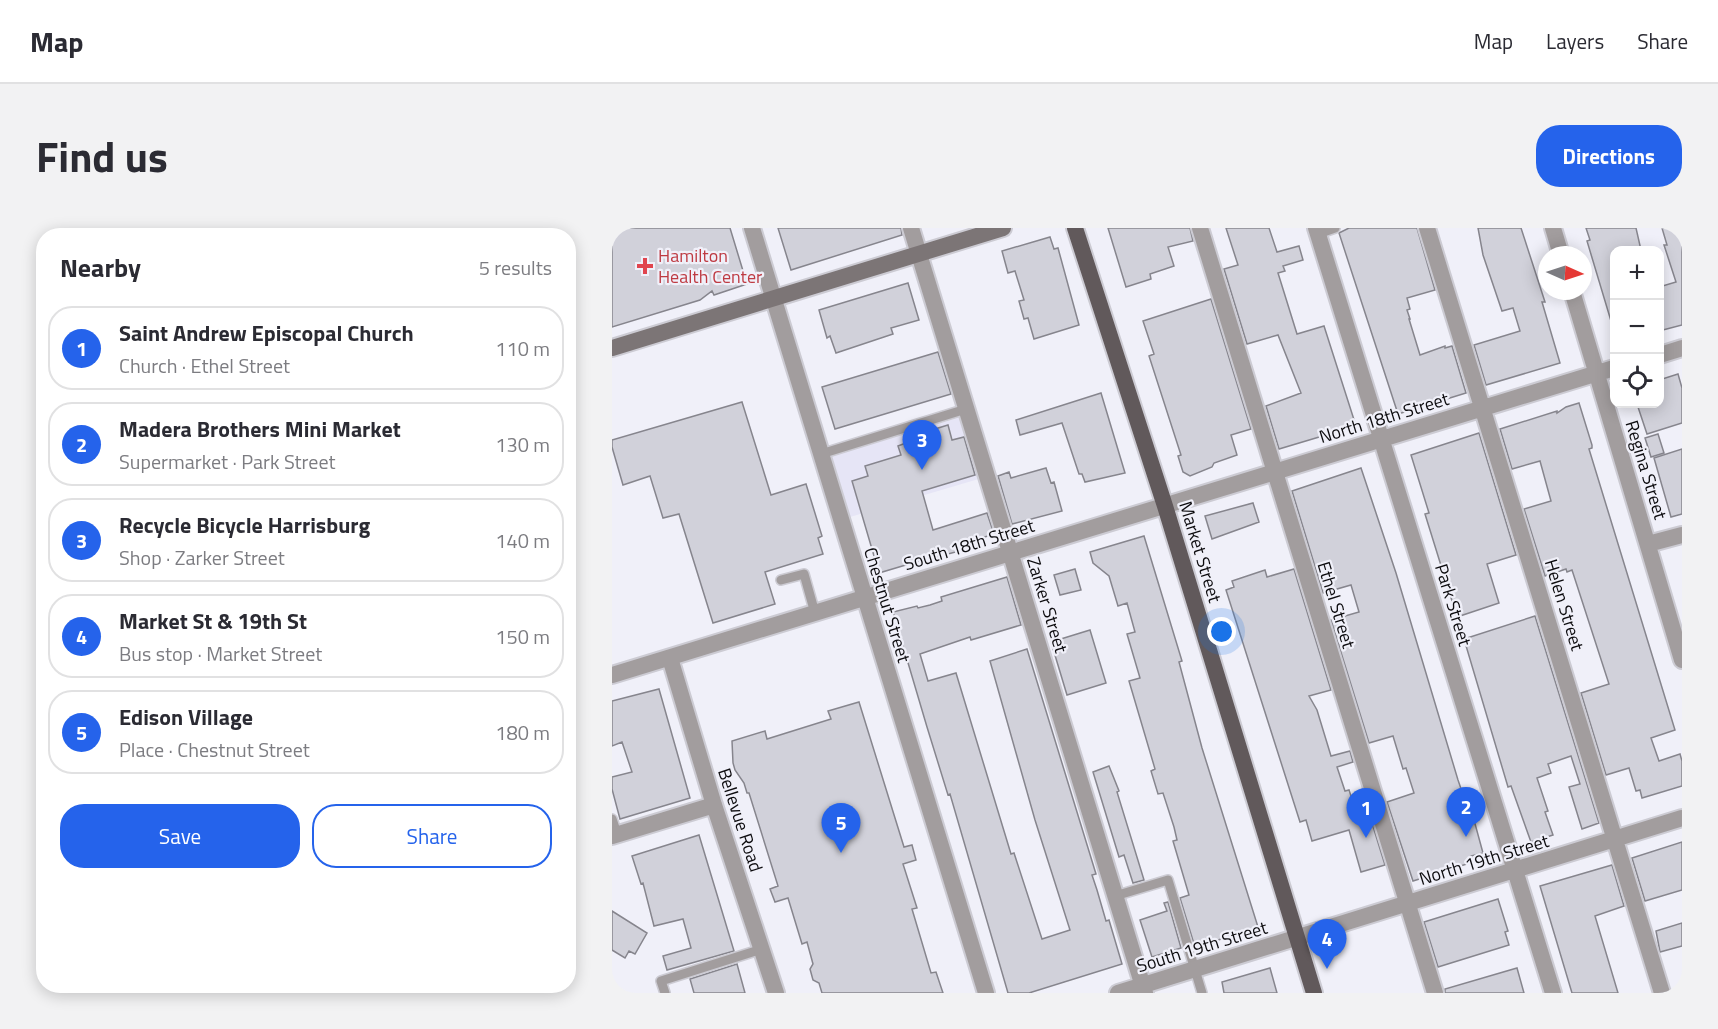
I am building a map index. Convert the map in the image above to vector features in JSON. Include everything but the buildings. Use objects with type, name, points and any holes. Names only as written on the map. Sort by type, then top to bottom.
[{"type":"main road","points":[[612,348],[1003,228]]},
{"type":"main road","name":"Market Street","points":[[1075,228],[1165,506],[1314,993]]},
{"type":"street","name":"Chestnut Street","points":[[752,228],[986,993]]},
{"type":"street","name":"Zarker Street","points":[[911,228],[1144,989]]},
{"type":"street","name":"Ethel Street","points":[[1200,228],[1435,993]]},
{"type":"street","name":"Helen Street","points":[[1427,228],[1662,993]]},
{"type":"street","points":[[1553,228],[1558,246]]},
{"type":"street","name":"Park Street","points":[[1317,231],[1553,993]]},
{"type":"street","name":"Regina Street","points":[[1575,300],[1682,660]]},
{"type":"street","points":[[1664,353],[1682,348]]},
{"type":"street","name":"North 18th Street","points":[[1165,506],[1610,369]]},
{"type":"street","name":"South 18th Street","points":[[612,675],[1165,506]]},
{"type":"street","points":[[1648,544],[1682,535]]},
{"type":"street","name":"Bellevue Road","points":[[670,658],[714,805],[776,993]]},
{"type":"street","points":[[614,830],[714,805]]},
{"type":"street","name":"North 19th Street","points":[[1297,938],[1682,818]]},
{"type":"street","name":"South 19th Street","points":[[1118,993],[1144,989],[1195,969],[1297,938]]},
{"type":"lane","points":[[1317,231],[1335,228]]},
{"type":"lane","points":[[821,454],[966,409]]},
{"type":"lane","points":[[781,580],[804,574],[815,613]]},
{"type":"lane","points":[[1115,896],[1168,880],[1202,993]]},
{"type":"lane","points":[[665,993],[661,981],[762,949]]},
{"type":"shaded area","points":[[964,416],[982,478],[850,517],[832,456]]},
{"type":"place","name":"Hamilton Health Center","points":[[645,266]]},
{"type":"place","name":"Recycle Bicycle Harrisburg","points":[[922,470]]},
{"type":"place","name":"Madera Brothers Mini Market","points":[[1466,837]]},
{"type":"place","name":"Saint Andrew Episcopal Church","points":[[1366,838]]},
{"type":"place","name":"Edison Village","points":[[841,853]]},
{"type":"place","name":"Market St & 19th St","points":[[1327,969]]}]
